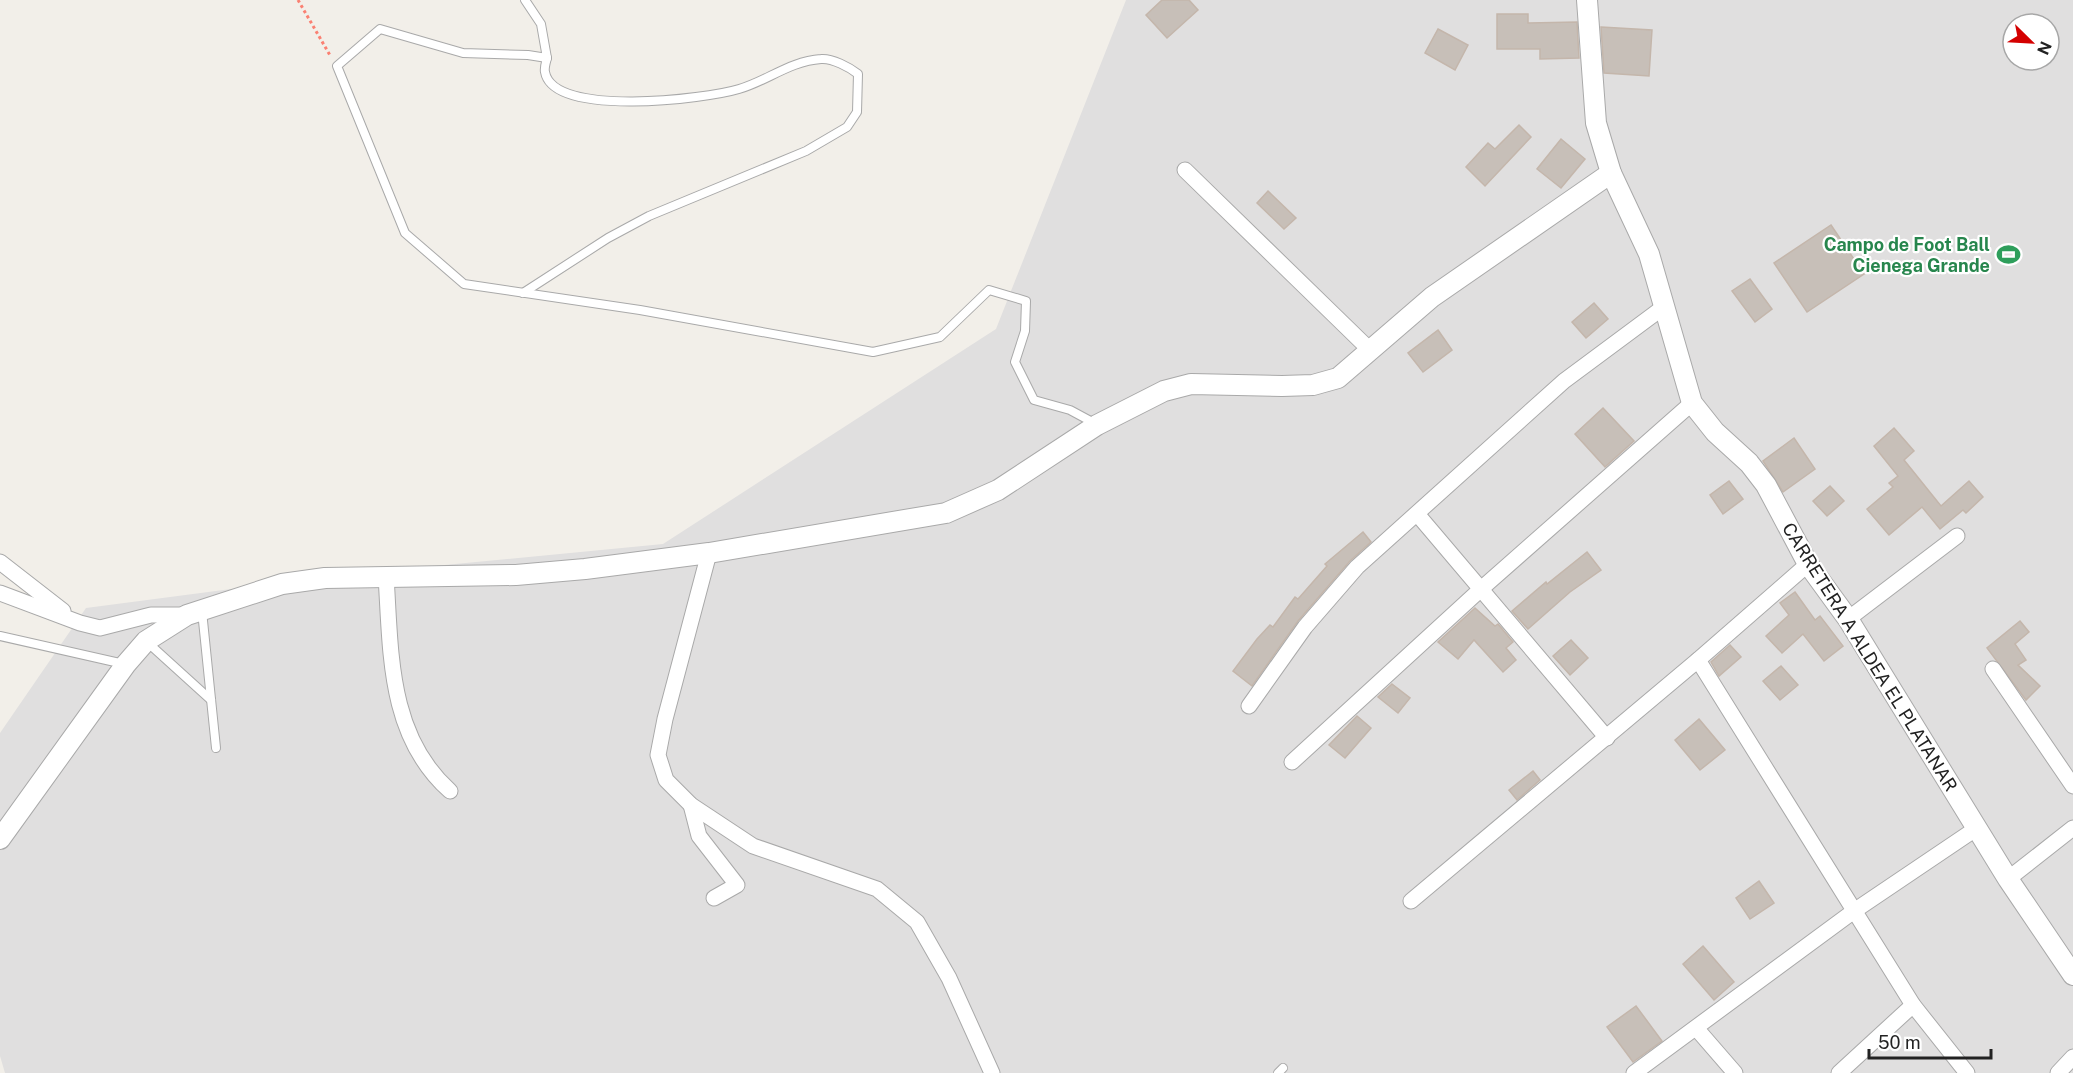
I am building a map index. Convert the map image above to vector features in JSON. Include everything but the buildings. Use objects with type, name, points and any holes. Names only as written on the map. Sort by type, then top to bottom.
[{"type":"street","name":"CARRETERA A ALDEA EL PLATANAR","points":[[1587,0],[1596,123],[1611,172],[1649,254],[1692,403],[1715,432],[1757,472],[1808,564],[1848,619],[2008,879],[2073,975]]},
{"type":"street","points":[[1185,171],[1371,351]]},
{"type":"street","points":[[0,839],[126,664],[146,641],[194,612],[282,584],[325,578],[516,575],[708,553],[946,513],[998,490],[1097,425],[1164,391],[1191,384],[1282,387],[1328,382],[1348,371],[1432,297],[1611,172]]},
{"type":"street","points":[[1249,706],[1291,645],[1357,567],[1418,515],[1564,381],[1665,306]]},
{"type":"street","points":[[1292,762],[1481,589],[1692,403]]},
{"type":"street","points":[[1418,515],[1607,738]]},
{"type":"street","points":[[1848,619],[1957,536]]},
{"type":"street","points":[[708,553],[665,719],[658,755],[666,780],[691,805],[753,846],[877,889],[917,922],[949,978],[992,1073]]},
{"type":"street","points":[[0,562],[80,623]]},
{"type":"street","points":[[1412,901],[1607,738],[1808,564]]},
{"type":"street","points":[[386,576],[394,687],[416,751],[432,775],[450,791]]},
{"type":"street","points":[[0,593],[80,623],[100,628],[152,615],[194,612]]},
{"type":"street","points":[[1698,660],[1913,1005],[1967,1073]]},
{"type":"street","points":[[1993,669],[2073,786]]},
{"type":"street","points":[[691,805],[699,836],[737,885],[714,898]]},
{"type":"street","points":[[1634,1073],[1854,911],[1977,828]]},
{"type":"street","points":[[2008,879],[2073,828]]},
{"type":"street","points":[[1839,1073],[1913,1005]]},
{"type":"street","points":[[1696,1028],[1735,1073]]},
{"type":"street","points":[[2058,1073],[2073,1057]]},
{"type":"lane","points":[[523,293],[608,238],[649,216],[806,151],[847,127],[857,112],[858,100],[858,74],[850,68],[822,58],[778,70],[739,89],[640,103],[573,96],[552,86],[544,71],[547,58],[541,24],[525,0]]},
{"type":"lane","points":[[547,58],[528,55],[464,53],[380,29],[337,66],[405,233],[464,284],[651,312],[873,352],[940,337],[989,290],[1026,301],[1024,331],[1015,362],[1034,400],[1070,410],[1097,425]]},
{"type":"lane","points":[[194,612],[211,700],[216,748]]},
{"type":"lane","points":[[0,636],[126,664]]},
{"type":"lane","points":[[146,641],[211,700]]},
{"type":"path","points":[[298,0],[337,66]]},
{"type":"shaded area","points":[[1126,0],[2073,0],[2073,1073],[5,1073],[0,1056],[0,733],[86,608],[330,576],[663,544],[996,329]]},
{"type":"place","name":"Campo de Foot Ball Cienega Grande","points":[[2008,254]]}]
